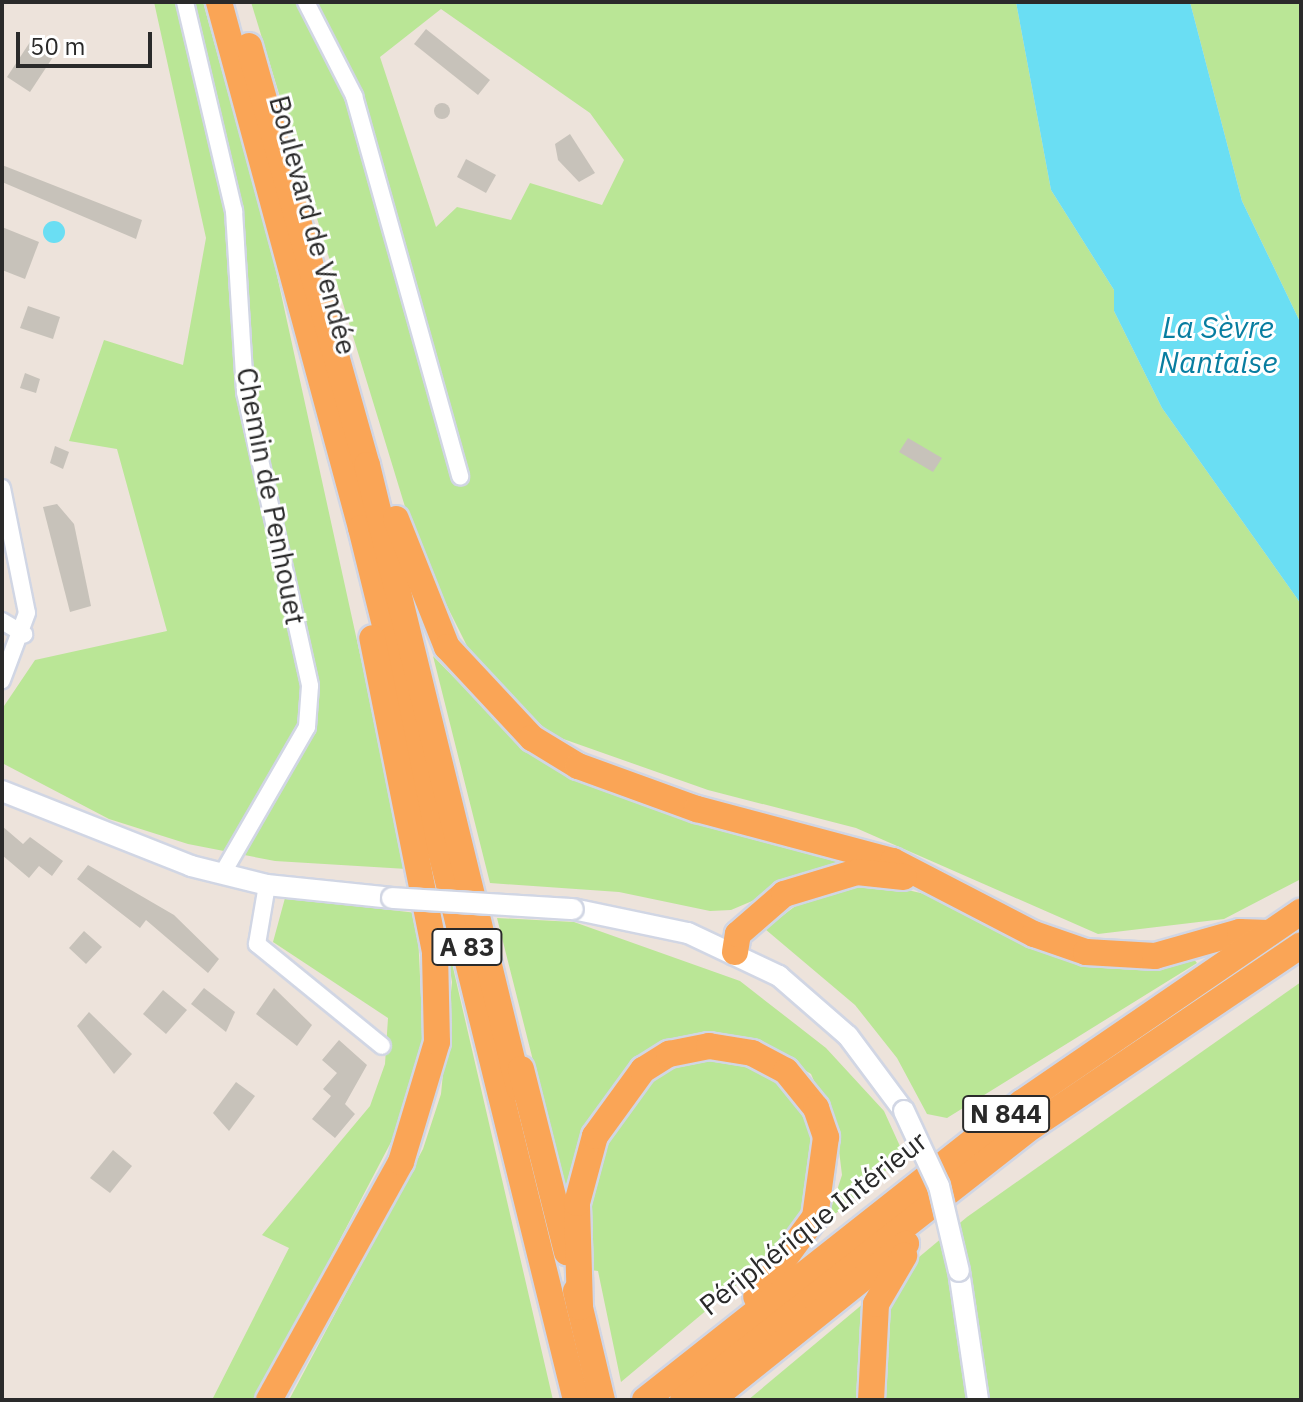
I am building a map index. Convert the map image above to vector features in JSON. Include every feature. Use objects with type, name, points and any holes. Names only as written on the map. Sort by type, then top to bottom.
[{"type":"highway","name":"Boulevard de Vendée","points":[[219,2],[355,465]]},
{"type":"highway","name":"Boulevard de Vendée","points":[[236,2],[291,190],[355,465]]},
{"type":"highway","points":[[355,465],[371,526]]},
{"type":"highway","points":[[355,465],[386,485],[418,587],[447,647],[532,738],[630,787],[852,847],[1086,952],[1155,956],[1240,932],[1269,933]]},
{"type":"highway","points":[[269,1400],[401,1162],[437,1042],[435,952],[340,483],[355,465]]},
{"type":"highway","name":"A 83","points":[[371,526],[498,991],[575,1363],[576,1400]]},
{"type":"highway","name":"A 83","points":[[371,526],[575,1363],[590,1400]]},
{"type":"highway","points":[[735,952],[738,934],[759,912],[823,879],[857,872],[924,878]]},
{"type":"highway","name":"Périphérique Intérieur","points":[[645,1400],[753,1308],[1023,1102],[1301,912]]},
{"type":"highway","name":"N 844","points":[[683,1400],[1033,1126],[1301,945]]},
{"type":"highway","points":[[498,991],[602,1400]]},
{"type":"highway","points":[[580,1307],[577,1203],[595,1136],[643,1070],[669,1054],[709,1046],[752,1053],[786,1071],[816,1108],[826,1137],[815,1217],[761,1283],[753,1308]]},
{"type":"highway","points":[[711,1400],[1005,1167],[1033,1126]]},
{"type":"highway","points":[[871,1400],[876,1304],[915,1236]]},
{"type":"street","name":"Chemin de Penhouet","points":[[185,2],[234,211],[245,392],[310,686],[307,727],[222,874]]},
{"type":"street","points":[[306,2],[354,96],[460,476]]},
{"type":"street","points":[[2,488],[22,576],[24,634],[2,680]]},
{"type":"street","points":[[2,621],[24,634]]},
{"type":"street","points":[[2,791],[124,844],[267,885],[392,898],[573,909],[639,918],[735,952],[814,1002],[904,1111],[939,1186],[959,1271],[978,1400]]},
{"type":"street","points":[[267,885],[257,944],[382,1046]]},
{"type":"green space","points":[[154,2],[203,2],[271,248],[407,869],[275,861],[188,844],[109,819],[2,763],[2,709],[35,660],[167,631],[117,449],[69,441],[104,340],[183,365],[206,238]]},
{"type":"green space","points":[[251,2],[1016,2],[1051,190],[1114,290],[1114,311],[1162,408],[1301,604],[1301,879],[1224,919],[1098,934],[856,828],[708,790],[552,735],[476,664],[417,546]],"holes":[[[441,9],[590,113],[624,160],[602,205],[530,183],[511,220],[457,207],[436,227],[380,57]]]},
{"type":"green space","points":[[1190,2],[1301,2],[1301,324],[1242,201]]},
{"type":"green space","points":[[433,656],[517,742],[561,772],[631,801],[852,859],[731,910],[710,911],[619,892],[490,883]]},
{"type":"green space","points":[[878,883],[929,895],[1070,957],[1191,956],[1197,963],[947,1118],[927,1114],[897,1058],[855,1005],[765,929],[810,895]]},
{"type":"green space","points":[[285,898],[417,913],[423,1040],[401,1123],[256,1400],[212,1400],[289,1248],[262,1235],[370,1106],[385,1064],[388,1018],[273,942]]},
{"type":"green space","points":[[497,918],[574,922],[740,981],[826,1048],[884,1111],[904,1155],[827,1221],[842,1175],[837,1134],[811,1074],[772,1050],[644,1056],[610,1090],[565,1187]]},
{"type":"green space","points":[[442,920],[553,1400],[289,1400],[423,1149],[441,1094],[452,982]]},
{"type":"green space","points":[[1301,982],[1301,1400],[748,1400],[967,1217]]},
{"type":"green space","points":[[691,1058],[750,1064],[782,1078],[804,1106],[818,1147],[806,1214],[789,1241],[621,1382],[598,1271],[591,1270],[589,1207],[610,1129],[640,1089]]},
{"type":"water","name":"La Sèvre Nantaise","points":[[1016,2],[1190,2],[1242,201],[1301,324],[1301,604],[1162,408],[1114,311],[1114,290],[1051,190]]},
{"type":"water","points":[[54,221],[62,224],[65,232],[62,240],[54,243],[46,240],[43,232],[46,224]]},
{"type":"building","points":[[426,29],[490,80],[478,95],[414,44]]},
{"type":"building","points":[[32,39],[55,54],[30,92],[7,77]]},
{"type":"building","points":[[442,103],[448,105],[448,117],[442,119],[436,117],[434,111],[436,105]]},
{"type":"building","points":[[570,134],[595,173],[579,182],[558,160],[555,144]]},
{"type":"building","points":[[466,159],[496,175],[486,193],[457,177]]},
{"type":"building","points":[[2,165],[142,220],[136,239],[2,182]]},
{"type":"building","points":[[2,227],[39,242],[25,279],[2,270]]},
{"type":"building","points":[[28,306],[60,317],[53,339],[20,328]]},
{"type":"building","points":[[25,373],[40,379],[36,393],[20,388]]},
{"type":"building","points":[[908,438],[942,458],[933,472],[899,452]]},
{"type":"building","points":[[55,446],[69,452],[63,469],[50,463]]},
{"type":"building","points":[[57,504],[74,524],[91,606],[70,612],[43,507]]},
{"type":"building","points":[[2,826],[23,844],[30,837],[63,861],[52,876],[39,866],[29,878],[2,855]]},
{"type":"building","points":[[88,865],[174,915],[219,959],[208,973],[146,920],[140,928],[77,879]]},
{"type":"building","points":[[84,931],[102,947],[86,964],[69,948]]},
{"type":"building","points":[[204,988],[235,1012],[226,1032],[191,1004]]},
{"type":"building","points":[[274,988],[312,1025],[297,1046],[256,1014]]},
{"type":"building","points":[[163,990],[187,1010],[166,1034],[143,1014]]},
{"type":"building","points":[[89,1012],[132,1054],[114,1074],[77,1026]]},
{"type":"building","points":[[339,1040],[367,1065],[345,1104],[355,1114],[335,1138],[312,1119],[331,1096],[323,1089],[337,1073],[322,1060]]},
{"type":"building","points":[[236,1082],[255,1096],[229,1131],[213,1113]]},
{"type":"building","points":[[113,1150],[132,1166],[110,1193],[90,1178]]}]
